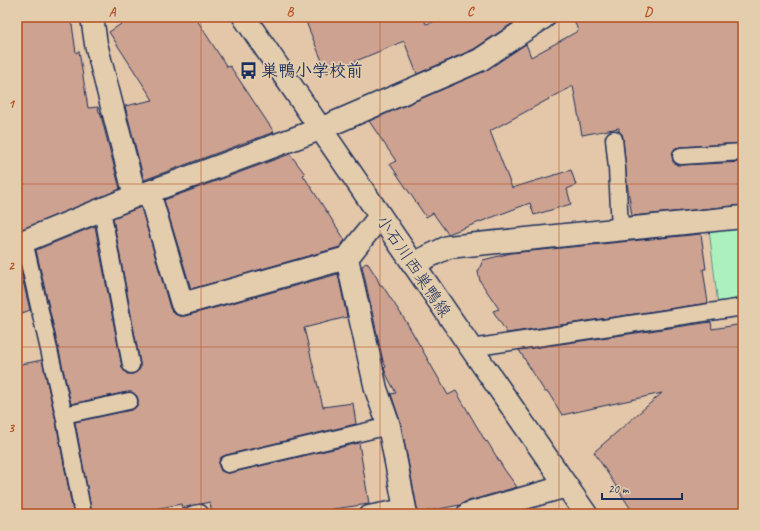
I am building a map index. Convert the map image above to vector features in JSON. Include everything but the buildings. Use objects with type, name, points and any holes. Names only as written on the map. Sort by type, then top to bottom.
[{"type":"street","points":[[92,17],[96,44],[142,194],[182,304],[347,258],[380,216]]},
{"type":"street","name":"小石川西巣鴨線","points":[[244,17],[586,514]]},
{"type":"street","points":[[21,243],[142,194],[320,129],[480,60],[533,20]]},
{"type":"street","points":[[413,264],[448,247],[743,217]]},
{"type":"street","points":[[347,258],[376,388],[389,426],[405,510]]},
{"type":"street","points":[[468,514],[567,486]]},
{"type":"lane","points":[[614,140],[618,168],[620,230]]},
{"type":"lane","points":[[681,156],[743,152]]},
{"type":"lane","points":[[102,210],[131,365]]},
{"type":"lane","points":[[21,243],[64,415],[83,514]]},
{"type":"lane","points":[[471,348],[743,307]]},
{"type":"lane","points":[[64,415],[129,401]]},
{"type":"lane","points":[[228,464],[389,426]]},
{"type":"lane","points":[[368,514],[405,510]]},
{"type":"green space","points":[[743,224],[743,302],[718,305],[709,229]]},
{"type":"place","name":"巣鴨小学校前","points":[[248,70]]}]
